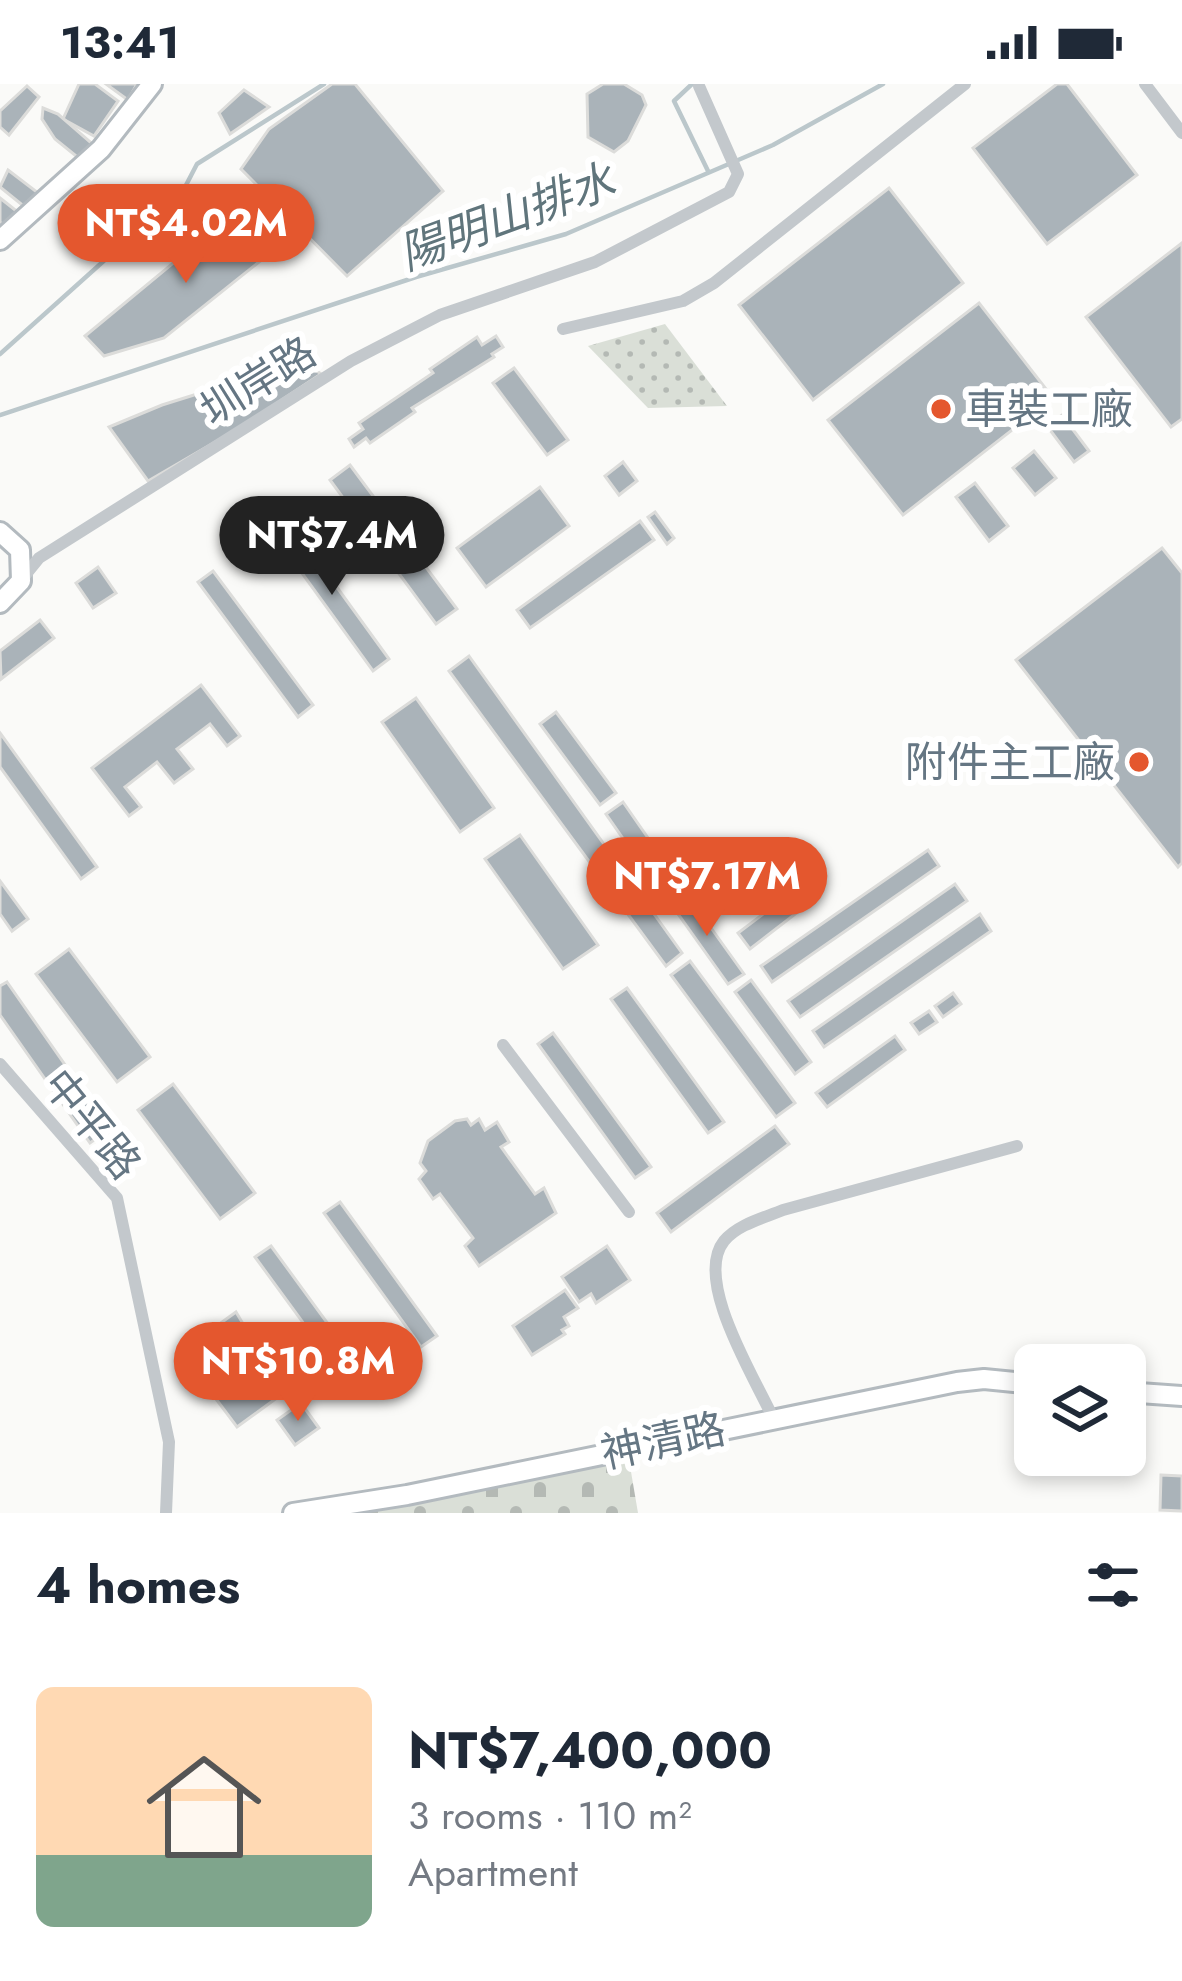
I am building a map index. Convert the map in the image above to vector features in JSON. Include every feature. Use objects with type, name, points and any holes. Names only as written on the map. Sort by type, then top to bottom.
[{"type":"street","points":[[0,240],[101,149],[152,84]]},
{"type":"street","points":[[562,329],[683,301],[714,283],[965,84]]},
{"type":"street","points":[[1145,84],[1182,133]]},
{"type":"street","name":"圳岸路","points":[[20,581],[39,558],[351,361],[440,315],[560,275],[628,246],[729,192],[738,174],[697,85]]},
{"type":"street","points":[[0,532],[20,550],[20,581],[0,603]]},
{"type":"street","points":[[503,1046],[629,1212]]},
{"type":"street","name":"中平路","points":[[0,1064],[117,1198],[169,1442],[166,1513]]},
{"type":"street","points":[[773,1418],[715,1291],[715,1260],[724,1241],[746,1225],[783,1210],[1017,1146]]},
{"type":"street","name":"神清路","points":[[293,1513],[407,1496],[957,1382],[1014,1382]]},
{"type":"street","points":[[1146,1393],[1182,1396]]},
{"type":"green space","points":[[665,324],[727,406],[648,408],[588,346]]},
{"type":"green space","points":[[629,1460],[638,1513],[306,1513]]},
{"type":"building","points":[[79,84],[95,84],[118,101],[94,136],[63,119]]},
{"type":"building","points":[[106,84],[137,84],[128,100]]},
{"type":"building","points":[[332,84],[355,84],[443,191],[347,276],[241,169],[269,129]]},
{"type":"building","points":[[603,84],[624,84],[642,95],[646,105],[628,141],[614,152],[588,137],[587,94]]},
{"type":"building","points":[[1057,84],[1067,84],[1137,175],[1047,244],[973,148]]},
{"type":"building","points":[[27,86],[39,97],[9,135],[0,127],[0,111]]},
{"type":"building","points":[[244,90],[269,107],[230,134],[219,113]]},
{"type":"building","points":[[43,108],[58,114],[96,147],[86,164],[55,139],[42,119]]},
{"type":"building","points":[[8,170],[46,199],[31,212],[0,187]]},
{"type":"building","name":"車裝工廠","points":[[889,188],[963,283],[813,400],[739,305]]},
{"type":"building","points":[[0,198],[19,213],[2,224],[0,222]]},
{"type":"building","points":[[241,207],[279,246],[164,338],[104,356],[85,336]]},
{"type":"building","points":[[1182,243],[1182,419],[1171,427],[1086,317]]},
{"type":"building","name":"車裝工廠","points":[[979,303],[1053,398],[903,515],[828,420]]},
{"type":"building","points":[[496,336],[503,347],[494,357],[412,408],[415,412],[370,443],[366,438],[354,447],[349,439],[363,429],[359,423],[477,337],[482,345]]},
{"type":"building","points":[[303,361],[321,374],[148,481],[109,427],[162,405]]},
{"type":"building","points":[[514,368],[568,440],[547,455],[493,383]]},
{"type":"building","points":[[1062,415],[1089,451],[1074,462],[1047,426]]},
{"type":"building","points":[[1034,451],[1056,478],[1035,495],[1013,468]]},
{"type":"building","points":[[623,462],[637,481],[619,495],[605,476]]},
{"type":"building","points":[[350,465],[457,609],[436,624],[330,480]]},
{"type":"building","points":[[975,483],[1008,526],[989,541],[956,497]]},
{"type":"building","points":[[540,487],[569,526],[486,587],[457,548]]},
{"type":"building","points":[[655,512],[674,538],[667,544],[648,517]]},
{"type":"building","points":[[640,521],[654,540],[530,628],[517,610]]},
{"type":"building","points":[[291,524],[389,659],[373,671],[275,536]]},
{"type":"building","name":"附件主工廠","points":[[1162,548],[1182,573],[1182,863],[1178,867],[1016,660]]},
{"type":"building","points":[[98,567],[116,593],[93,608],[76,583]]},
{"type":"building","points":[[213,571],[313,705],[298,717],[198,582]]},
{"type":"building","points":[[40,620],[54,638],[1,679],[0,651]]},
{"type":"building","points":[[469,656],[682,953],[666,966],[449,671]]},
{"type":"building","points":[[201,685],[240,736],[227,746],[210,724],[177,749],[193,769],[174,783],[157,762],[125,787],[141,807],[129,816],[92,768]]},
{"type":"building","points":[[416,698],[494,808],[460,832],[382,722]]},
{"type":"building","points":[[556,712],[616,793],[600,805],[540,724]]},
{"type":"building","points":[[0,733],[97,867],[81,879],[0,767]]},
{"type":"building","points":[[623,802],[680,884],[663,896],[606,814]]},
{"type":"building","points":[[520,835],[598,945],[563,969],[485,859]]},
{"type":"building","points":[[928,850],[939,866],[772,982],[761,966]]},
{"type":"building","points":[[0,881],[28,919],[12,931],[0,914]]},
{"type":"building","points":[[955,884],[967,901],[800,1017],[788,1001]]},
{"type":"building","points":[[686,893],[744,974],[728,984],[671,904]]},
{"type":"building","points":[[791,893],[803,908],[750,949],[738,933]]},
{"type":"building","points":[[980,914],[991,931],[824,1047],[813,1031]]},
{"type":"building","points":[[69,949],[150,1057],[117,1082],[36,974]]},
{"type":"building","points":[[690,961],[795,1103],[776,1117],[671,975]]},
{"type":"building","points":[[751,980],[811,1062],[795,1074],[735,992]]},
{"type":"building","points":[[7,982],[110,1129],[90,1143],[0,1015],[0,986]]},
{"type":"building","points":[[627,988],[724,1122],[708,1133],[611,999]]},
{"type":"building","points":[[953,993],[961,1004],[943,1017],[935,1006]]},
{"type":"building","points":[[929,1011],[937,1022],[919,1034],[911,1023]]},
{"type":"building","points":[[553,1033],[651,1167],[635,1178],[538,1044]]},
{"type":"building","points":[[895,1036],[905,1050],[827,1107],[816,1093]]},
{"type":"building","points":[[173,1084],[255,1193],[220,1219],[138,1110]]},
{"type":"building","points":[[467,1119],[471,1125],[479,1119],[485,1130],[497,1122],[509,1142],[501,1147],[535,1194],[544,1188],[556,1213],[479,1266],[465,1246],[473,1238],[440,1194],[433,1199],[419,1179],[426,1171],[420,1163],[428,1141],[455,1121]]},
{"type":"building","points":[[775,1126],[789,1144],[671,1232],[657,1213]]},
{"type":"building","points":[[340,1202],[437,1336],[421,1347],[324,1213]]},
{"type":"building","points":[[271,1246],[369,1380],[353,1391],[255,1257]]},
{"type":"building","points":[[607,1246],[630,1280],[596,1303],[591,1294],[579,1302],[562,1277]]},
{"type":"building","points":[[565,1290],[578,1308],[564,1317],[569,1326],[562,1330],[565,1334],[532,1355],[513,1326]]},
{"type":"building","points":[[236,1312],[252,1339],[200,1377],[182,1351]]},
{"type":"building","points":[[270,1359],[289,1389],[237,1427],[216,1399]]},
{"type":"building","points":[[301,1403],[319,1428],[295,1445],[277,1420]]},
{"type":"building","points":[[1161,1475],[1182,1476],[1182,1511],[1160,1510]]},
{"type":"waterway","points":[[0,354],[184,189],[197,164],[324,84]]},
{"type":"waterway","points":[[692,84],[674,101],[708,171]]},
{"type":"waterway","name":"陽明山排水","points":[[0,415],[416,277],[566,234],[773,145],[883,84]]},
{"type":"place","name":"車裝工廠","points":[[941,409]]},
{"type":"place","name":"附件主工廠","points":[[1139,762]]}]
